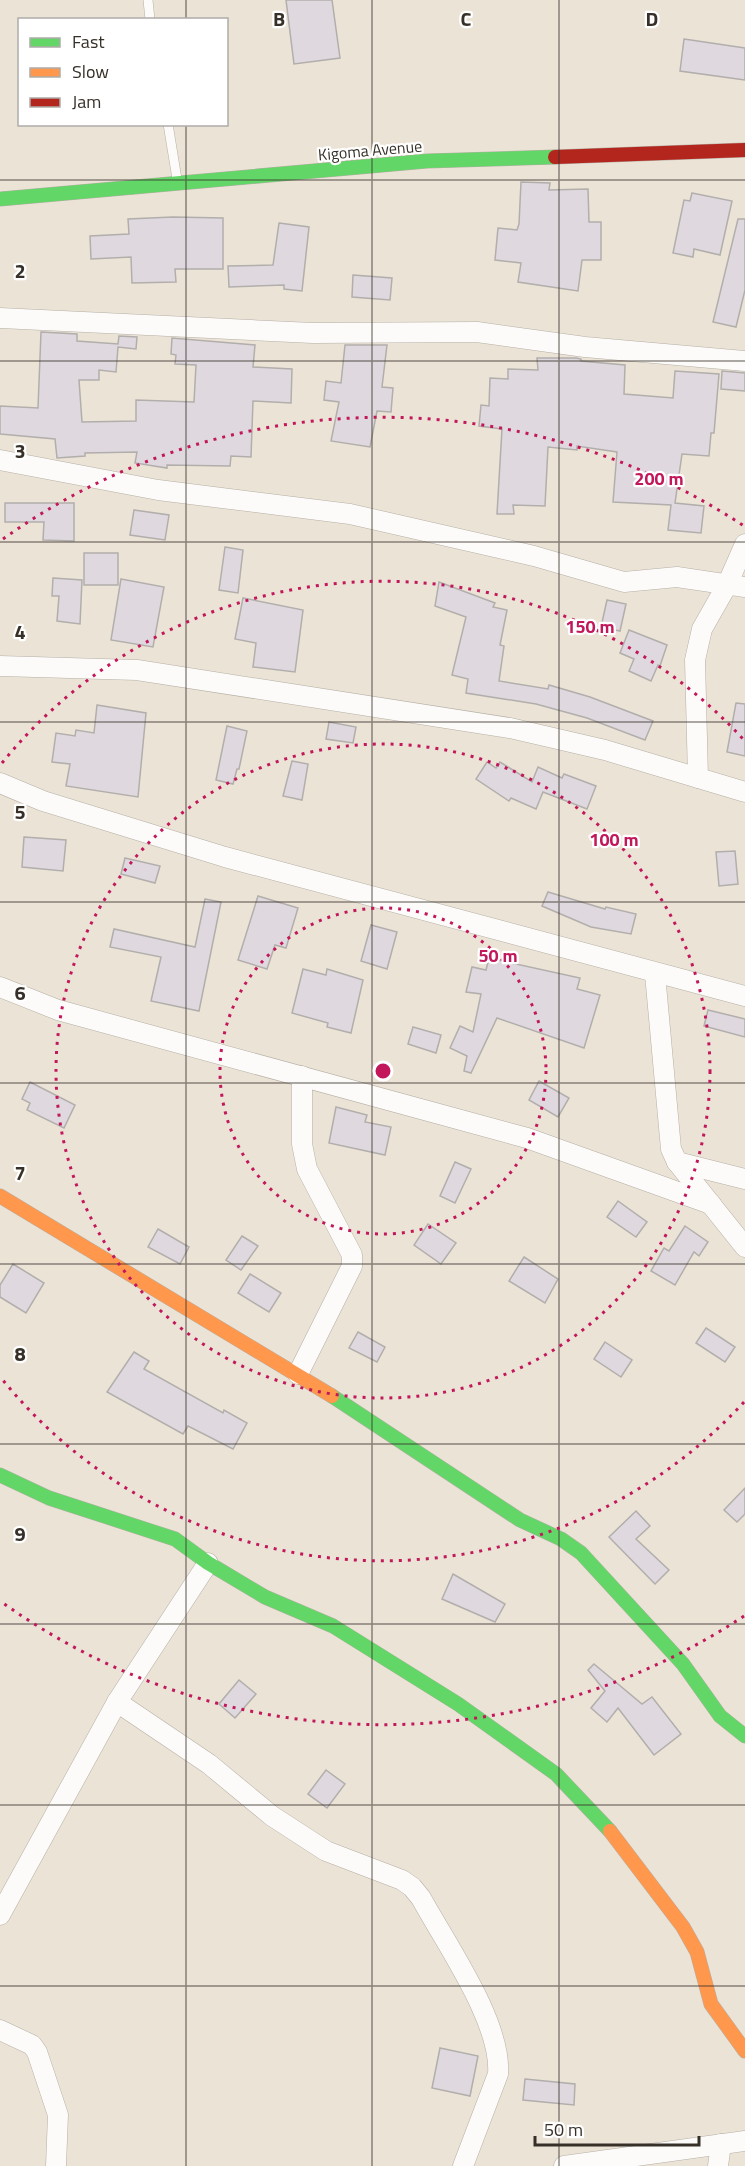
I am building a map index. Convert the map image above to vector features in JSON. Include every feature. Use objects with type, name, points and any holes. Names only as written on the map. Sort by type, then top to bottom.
[{"type":"street","name":"Kigoma Avenue","points":[[0,199],[178,185],[427,160],[745,150]]},
{"type":"street","points":[[0,318],[313,333],[477,332],[585,347],[745,361]]},
{"type":"street","points":[[0,460],[158,489],[350,514],[534,556],[624,582],[677,577],[736,586]]},
{"type":"street","points":[[698,778],[695,660],[702,629],[736,586],[745,544]]},
{"type":"street","points":[[0,666],[137,670],[232,682],[510,728],[604,750],[745,792]]},
{"type":"street","points":[[0,783],[43,801],[225,857],[655,974],[745,996]]},
{"type":"street","points":[[655,974],[669,1140],[677,1162],[745,1247]]},
{"type":"street","points":[[0,987],[58,1010],[527,1138],[711,1204]]},
{"type":"street","points":[[298,1374],[352,1266],[352,1255],[307,1168],[302,1144],[302,1076]]},
{"type":"street","points":[[677,1162],[745,1179]]},
{"type":"street","points":[[0,1196],[298,1374],[520,1520],[561,1539],[581,1553],[683,1664],[720,1716],[745,1736]]},
{"type":"street","points":[[0,1475],[49,1498],[175,1539],[208,1563],[265,1597],[333,1626],[458,1704],[556,1774],[600,1816],[683,1927],[697,1952],[711,2004],[745,2051]]},
{"type":"street","points":[[0,1915],[117,1702],[208,1563]]},
{"type":"street","points":[[117,1702],[209,1764],[281,1822],[326,1851],[402,1880],[422,1898],[487,2017],[499,2059],[498,2074],[463,2166]]},
{"type":"street","points":[[0,2030],[32,2045],[37,2052],[57,2115],[56,2166]]},
{"type":"street","points":[[564,2166],[745,2141]]},
{"type":"street","points":[[718,2166],[721,2144]]},
{"type":"lane","points":[[148,0],[150,18]]},
{"type":"lane","points":[[168,126],[178,185]]},
{"type":"building","points":[[286,0],[332,0],[340,58],[294,64]]},
{"type":"building","points":[[684,39],[745,48],[745,80],[680,71]]},
{"type":"building","points":[[521,182],[550,183],[549,190],[588,189],[589,222],[601,222],[601,260],[582,260],[578,291],[518,282],[521,263],[495,260],[498,228],[517,230],[519,224]]},
{"type":"building","points":[[692,193],[732,201],[720,255],[694,249],[693,257],[673,253],[684,200],[690,201]]},
{"type":"building","points":[[223,218],[223,269],[175,269],[176,282],[132,283],[131,257],[91,259],[90,236],[129,234],[128,219]]},
{"type":"building","points":[[738,219],[745,219],[745,290],[736,327],[713,322]]},
{"type":"building","points":[[279,223],[309,227],[302,291],[284,289],[284,285],[229,287],[228,266],[273,265]]},
{"type":"building","points":[[353,275],[392,278],[390,300],[352,297]]},
{"type":"building","points":[[41,332],[77,334],[77,341],[118,344],[119,336],[137,337],[136,349],[118,347],[116,372],[99,370],[99,380],[79,380],[82,422],[136,421],[136,400],[194,402],[196,365],[175,364],[176,355],[171,354],[172,338],[255,345],[253,367],[292,369],[291,403],[253,401],[251,457],[231,456],[230,466],[167,465],[167,468],[135,463],[137,452],[85,453],[85,456],[57,458],[55,439],[0,434],[0,406],[38,408]]},
{"type":"building","points":[[345,345],[387,345],[382,387],[393,388],[391,412],[377,411],[370,447],[331,441],[339,402],[324,400],[326,381],[341,383]]},
{"type":"building","points":[[537,358],[576,358],[581,361],[625,365],[624,394],[673,398],[675,371],[719,374],[714,433],[711,433],[709,456],[682,454],[675,503],[704,506],[701,533],[668,530],[671,505],[613,502],[617,452],[577,446],[577,450],[548,447],[545,506],[513,505],[514,514],[497,514],[502,429],[479,426],[481,405],[489,406],[490,378],[508,379],[508,369],[538,370]]},
{"type":"building","points":[[722,371],[745,373],[745,391],[721,389]]},
{"type":"building","points":[[5,503],[74,503],[74,541],[43,540],[44,522],[5,522]]},
{"type":"building","points":[[134,510],[169,515],[165,540],[130,535]]},
{"type":"building","points":[[225,547],[243,550],[238,593],[219,590]]},
{"type":"building","points":[[84,553],[118,553],[118,585],[84,585]]},
{"type":"building","points":[[53,578],[82,580],[80,624],[57,621],[59,596],[52,596]]},
{"type":"building","points":[[121,579],[164,587],[153,647],[111,640]]},
{"type":"building","points":[[439,582],[495,603],[493,607],[507,610],[500,645],[504,646],[499,681],[548,689],[549,685],[590,697],[653,721],[645,740],[587,718],[536,704],[466,693],[468,679],[452,675],[466,617],[435,606]]},
{"type":"building","points":[[243,598],[303,610],[295,672],[253,667],[256,643],[235,639]]},
{"type":"building","points":[[607,600],[626,604],[620,631],[601,627]]},
{"type":"building","points":[[629,630],[667,645],[660,666],[658,665],[651,681],[629,671],[634,659],[620,653]]},
{"type":"building","points":[[736,703],[745,704],[745,756],[727,752]]},
{"type":"building","points":[[97,705],[146,713],[138,797],[66,786],[70,764],[52,762],[56,733],[75,736],[76,730],[94,733]]},
{"type":"building","points":[[329,722],[356,727],[353,743],[326,739]]},
{"type":"building","points":[[227,726],[247,731],[239,769],[237,769],[233,784],[216,780]]},
{"type":"building","points":[[292,761],[308,764],[302,800],[283,796]]},
{"type":"building","points":[[487,762],[496,768],[500,762],[532,782],[538,767],[562,778],[564,774],[596,786],[587,809],[543,792],[536,809],[511,798],[509,801],[476,779]]},
{"type":"building","points":[[24,837],[66,840],[63,871],[22,867]]},
{"type":"building","points":[[735,851],[738,884],[719,886],[716,852]]},
{"type":"building","points":[[125,858],[160,866],[155,883],[121,874]]},
{"type":"building","points":[[548,892],[605,909],[606,907],[636,914],[631,934],[591,927],[542,906]]},
{"type":"building","points":[[258,896],[298,908],[286,948],[275,945],[267,969],[238,960]]},
{"type":"building","points":[[205,899],[221,902],[199,1011],[151,1001],[161,957],[110,947],[114,929],[195,947]]},
{"type":"building","points":[[371,925],[397,932],[387,969],[361,961]]},
{"type":"building","points":[[489,958],[580,978],[577,989],[600,995],[584,1048],[497,1018],[471,1073],[464,1071],[467,1056],[450,1048],[460,1026],[473,1032],[481,994],[466,992],[472,967],[486,970]]},
{"type":"building","points":[[303,969],[326,975],[327,969],[363,980],[351,1033],[327,1027],[328,1023],[292,1013]]},
{"type":"building","points":[[708,1010],[745,1019],[745,1037],[704,1026]]},
{"type":"building","points":[[413,1027],[441,1035],[436,1053],[408,1044]]},
{"type":"building","points":[[539,1081],[569,1098],[558,1117],[529,1100]]},
{"type":"building","points":[[30,1082],[75,1105],[64,1128],[27,1110],[30,1103],[22,1099]]},
{"type":"building","points":[[336,1107],[367,1115],[365,1122],[391,1127],[385,1155],[329,1143]]},
{"type":"building","points":[[455,1162],[471,1169],[455,1203],[440,1196]]},
{"type":"building","points":[[618,1201],[647,1222],[636,1237],[607,1217]]},
{"type":"building","points":[[428,1224],[456,1243],[441,1264],[414,1245]]},
{"type":"building","points":[[685,1226],[708,1242],[699,1256],[694,1252],[675,1285],[651,1271],[664,1248],[669,1251]]},
{"type":"building","points":[[158,1229],[189,1247],[180,1264],[148,1247]]},
{"type":"building","points":[[242,1236],[258,1246],[241,1270],[226,1260]]},
{"type":"building","points":[[524,1257],[558,1279],[545,1303],[509,1281]]},
{"type":"building","points":[[13,1264],[44,1283],[26,1313],[0,1297],[0,1285]]},
{"type":"building","points":[[250,1274],[281,1293],[269,1312],[238,1293]]},
{"type":"building","points":[[706,1328],[735,1347],[725,1362],[696,1343]]},
{"type":"building","points":[[358,1332],[385,1347],[377,1362],[349,1348]]},
{"type":"building","points":[[605,1342],[632,1360],[621,1377],[594,1359]]},
{"type":"building","points":[[134,1352],[149,1361],[144,1369],[223,1413],[224,1410],[247,1423],[233,1449],[188,1426],[183,1434],[107,1392]]},
{"type":"building","points":[[745,1488],[745,1514],[737,1522],[724,1510]]},
{"type":"building","points":[[636,1511],[650,1526],[636,1539],[669,1570],[655,1584],[609,1537]]},
{"type":"building","points":[[453,1574],[505,1604],[495,1622],[442,1599]]},
{"type":"building","points":[[594,1664],[642,1704],[652,1697],[681,1734],[654,1755],[618,1708],[607,1722],[591,1708],[605,1691],[588,1670]]},
{"type":"building","points":[[239,1680],[256,1694],[235,1718],[219,1704]]},
{"type":"building","points":[[326,1770],[345,1784],[327,1808],[308,1794]]},
{"type":"building","points":[[440,2048],[478,2056],[470,2096],[432,2088]]},
{"type":"building","points":[[525,2079],[575,2084],[574,2105],[523,2100]]},
{"type":"traffic: fast","points":[[0,199],[427,161],[555,157]]},
{"type":"traffic: fast","points":[[332,1396],[520,1520],[561,1539],[581,1553],[683,1664],[720,1716],[745,1736]]},
{"type":"traffic: fast","points":[[0,1475],[49,1498],[175,1539],[208,1563],[265,1597],[333,1626],[458,1704],[556,1774],[610,1831]]},
{"type":"traffic: slow","points":[[0,1196],[332,1396]]},
{"type":"traffic: slow","points":[[610,1831],[683,1927],[697,1952],[711,2004],[745,2051]]},
{"type":"traffic: jam","points":[[555,157],[745,150]]}]
